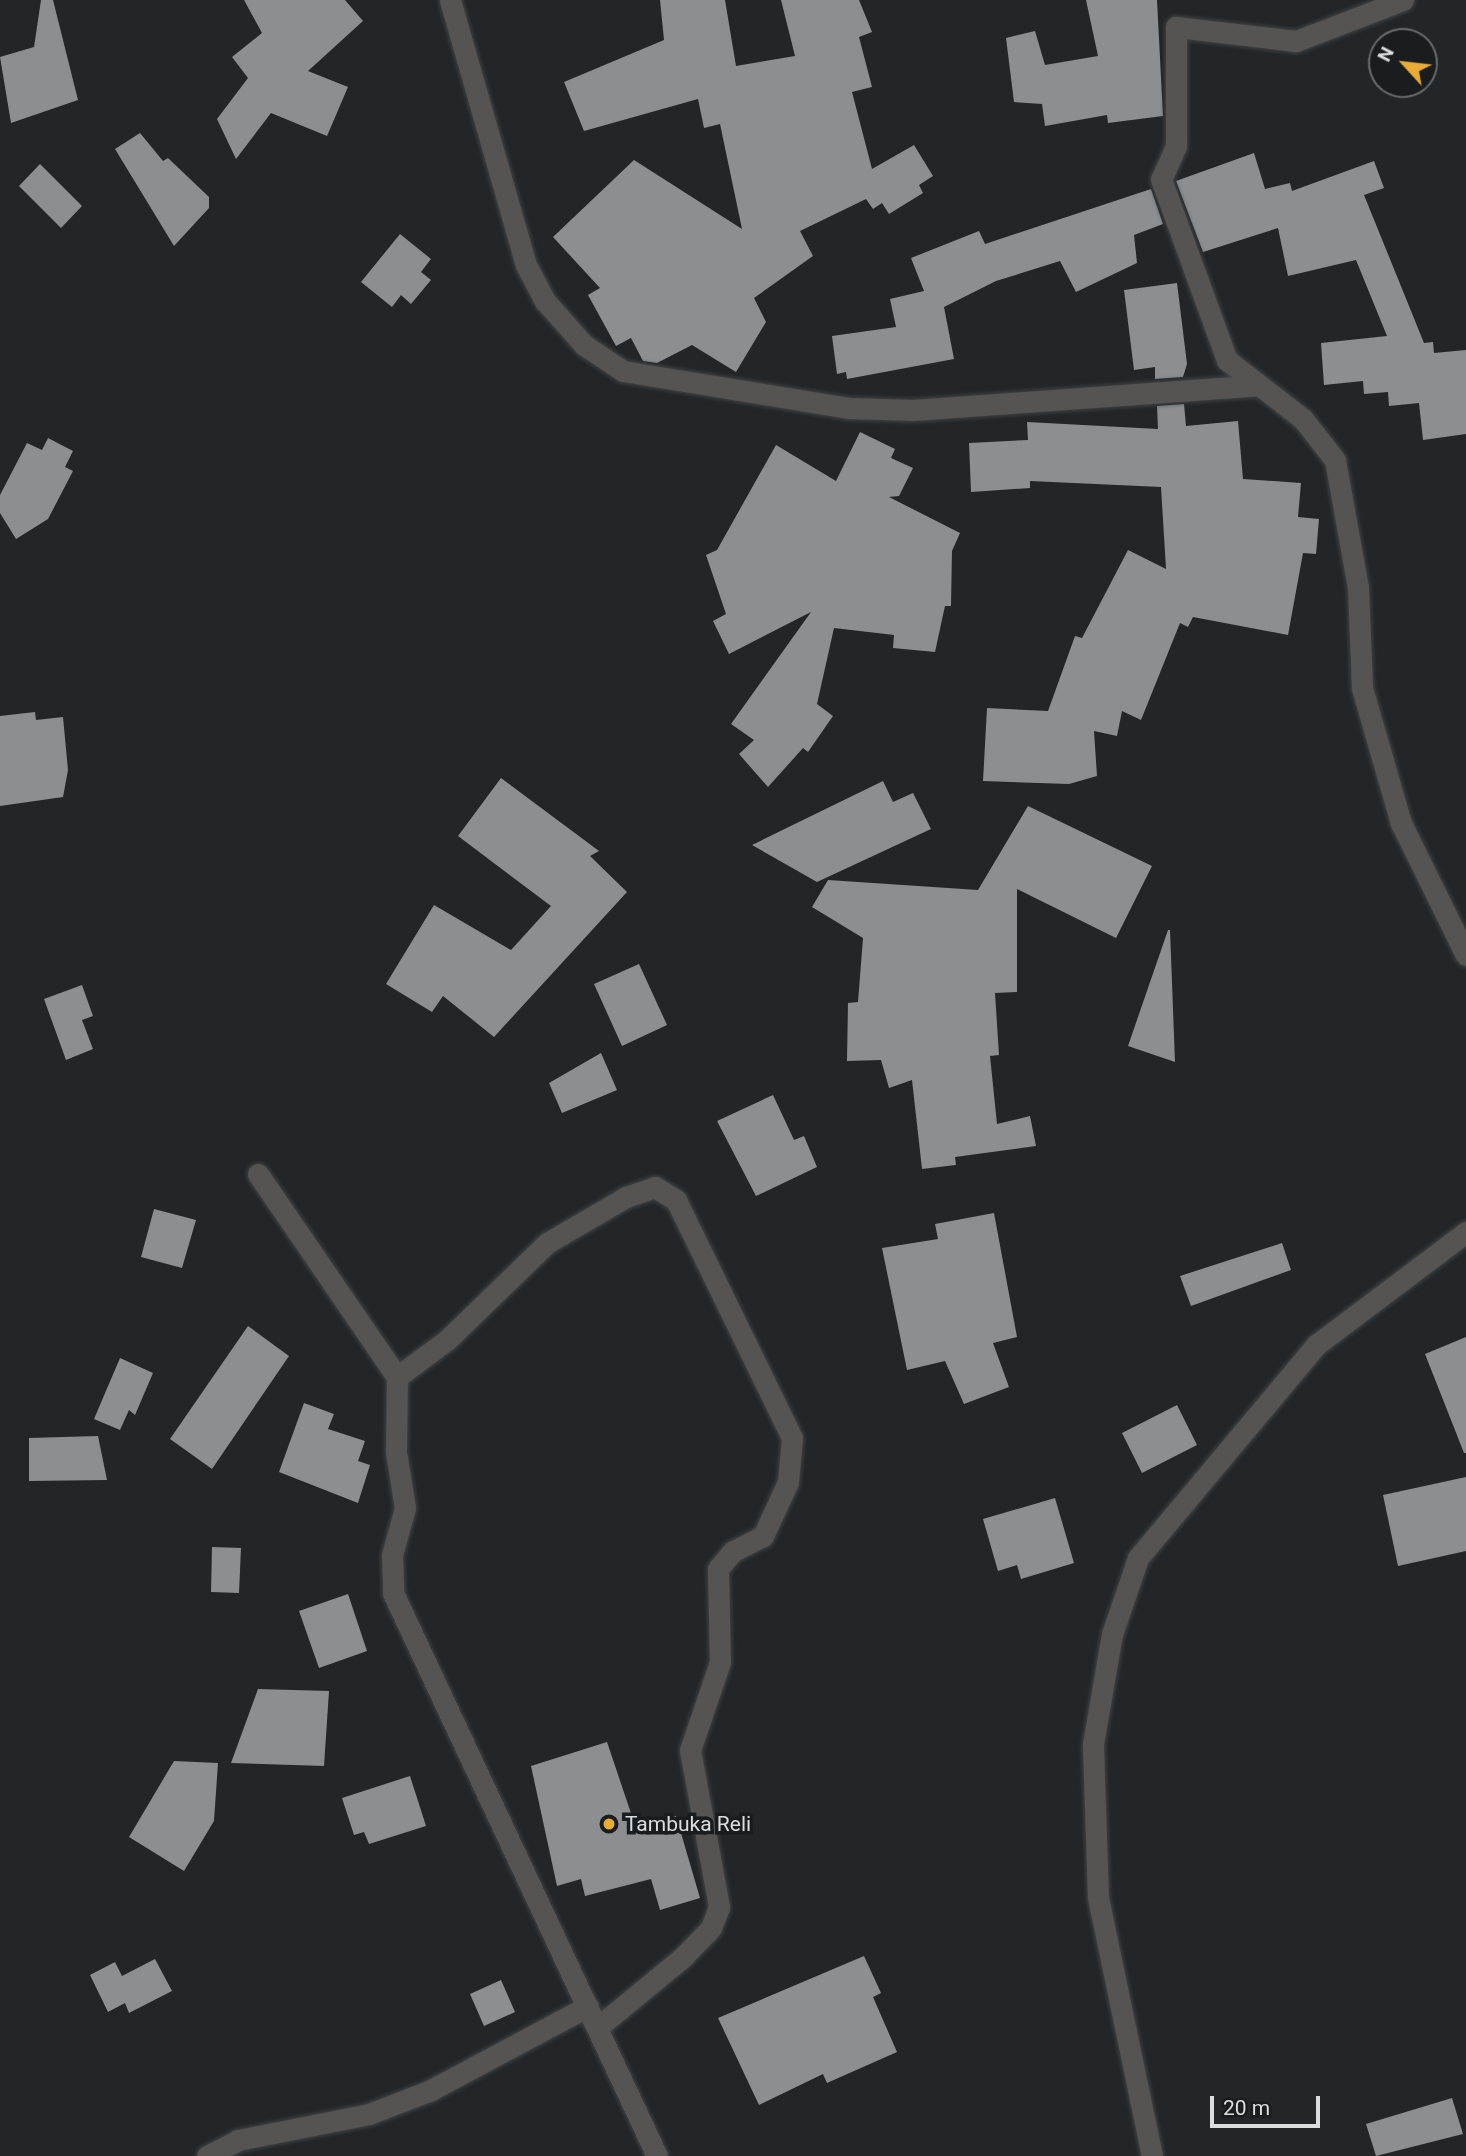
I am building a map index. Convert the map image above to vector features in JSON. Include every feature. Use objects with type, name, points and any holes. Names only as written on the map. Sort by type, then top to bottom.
[{"type":"street","points":[[450,0],[526,265],[545,301],[584,345],[623,371],[695,387],[887,409],[1258,384]]},
{"type":"street","points":[[1403,0],[1296,41],[1176,27],[1176,146],[1161,179],[1227,360],[1303,419],[1335,460],[1357,588],[1362,688],[1401,822],[1466,955]]},
{"type":"street","points":[[258,1174],[397,1377],[396,1452],[405,1508],[392,1555],[393,1593],[657,2156]]},
{"type":"street","points":[[397,1377],[447,1340],[547,1243],[625,1197],[655,1187],[676,1199],[792,1438],[788,1482],[763,1536],[733,1551],[718,1569],[720,1662],[690,1750],[719,1907],[711,1928],[683,1957],[598,2026]]},
{"type":"street","points":[[1152,2156],[1098,1897],[1093,1744],[1112,1634],[1138,1558],[1316,1345],[1466,1231]]},
{"type":"street","points":[[207,2156],[238,2140],[369,2114],[429,2091],[588,2006]]},
{"type":"building","points":[[41,0],[53,0],[78,100],[11,123],[0,57],[34,47]]},
{"type":"building","points":[[244,0],[345,0],[363,21],[308,71],[348,87],[327,136],[271,113],[236,159],[217,119],[248,78],[232,57],[262,33]]},
{"type":"building","points":[[660,0],[725,0],[736,66],[795,56],[781,0],[859,0],[872,32],[859,37],[872,87],[852,92],[872,169],[914,145],[933,176],[919,185],[923,193],[889,214],[882,203],[873,209],[866,199],[800,231],[813,256],[754,298],[766,322],[736,372],[692,345],[657,363],[643,361],[631,338],[616,346],[588,295],[600,288],[553,237],[634,160],[742,229],[720,124],[704,128],[698,99],[584,131],[564,82],[664,40]]},
{"type":"building","points":[[1086,0],[1157,0],[1163,116],[1108,123],[1107,115],[1045,126],[1042,104],[1014,102],[1006,38],[1035,31],[1045,65],[1098,56]]},
{"type":"building","points":[[140,133],[163,161],[168,158],[209,197],[209,208],[174,246],[115,149]]},
{"type":"building","points":[[1254,153],[1265,189],[1290,183],[1292,191],[1374,161],[1384,188],[1364,195],[1424,343],[1433,342],[1434,353],[1466,350],[1466,434],[1423,440],[1419,403],[1389,406],[1388,392],[1364,394],[1363,381],[1324,385],[1321,343],[1387,336],[1356,260],[1288,276],[1278,228],[1203,252],[1176,181]]},
{"type":"building","points":[[40,164],[82,206],[61,228],[19,186]]},
{"type":"building","points":[[1151,189],[1163,224],[1134,235],[1137,263],[1076,292],[1060,261],[996,281],[944,307],[954,359],[847,379],[846,372],[837,374],[832,336],[896,327],[890,299],[924,291],[911,258],[979,231],[985,244]]},
{"type":"building","points":[[400,234],[431,259],[421,272],[431,280],[411,304],[401,295],[392,307],[361,282]]},
{"type":"building","points":[[1177,283],[1187,364],[1183,377],[1155,379],[1155,367],[1134,370],[1124,290]]},
{"type":"building","points":[[1184,404],[1186,426],[1238,421],[1243,479],[1301,483],[1298,517],[1319,519],[1316,554],[1303,553],[1288,635],[1193,617],[1188,627],[1180,623],[1141,720],[1122,711],[1117,736],[1094,731],[1097,776],[1069,784],[983,781],[987,708],[1048,711],[1075,636],[1082,638],[1128,550],[1166,569],[1161,487],[1030,481],[1030,488],[971,492],[969,443],[1028,440],[1027,422],[1158,429],[1157,406]]},
{"type":"building","points":[[860,432],[895,449],[891,458],[913,468],[899,496],[889,497],[960,533],[952,551],[951,606],[945,606],[935,652],[893,648],[894,635],[834,628],[817,704],[833,716],[808,752],[803,748],[768,787],[739,754],[754,740],[731,724],[811,612],[729,654],[713,621],[726,614],[706,555],[717,550],[776,445],[836,481]]},
{"type":"building","points":[[48,438],[73,451],[65,467],[73,471],[48,519],[16,539],[0,513],[0,495],[27,443],[42,450]]},
{"type":"building","points":[[35,712],[36,720],[63,717],[68,770],[63,797],[0,806],[0,716]]},
{"type":"building","points":[[501,778],[599,851],[590,856],[627,892],[494,1037],[443,996],[432,1012],[386,984],[434,905],[511,950],[551,906],[458,836]]},
{"type":"building","points":[[883,781],[893,802],[913,793],[931,829],[817,882],[752,845]]},
{"type":"building","points":[[1028,806],[1152,866],[1116,938],[1017,889],[1017,992],[995,993],[999,1055],[990,1056],[997,1124],[1030,1116],[1036,1146],[955,1157],[956,1165],[922,1169],[912,1080],[889,1088],[881,1060],[847,1061],[848,1003],[858,1002],[863,938],[812,907],[828,880],[978,890]]},
{"type":"building","points":[[1170,930],[1175,1062],[1128,1046]]},
{"type":"building","points":[[639,964],[667,1025],[622,1046],[594,984]]},
{"type":"building","points":[[82,985],[93,1016],[82,1020],[93,1049],[66,1060],[44,999]]},
{"type":"building","points":[[601,1053],[617,1090],[562,1113],[549,1083]]},
{"type":"building","points":[[773,1095],[794,1140],[804,1136],[817,1167],[756,1196],[717,1121]]},
{"type":"building","points":[[154,1209],[196,1220],[182,1268],[141,1257]]},
{"type":"building","points":[[994,1213],[1017,1337],[993,1343],[1009,1387],[964,1404],[945,1361],[907,1370],[882,1248],[938,1239],[935,1224]]},
{"type":"building","points":[[1282,1243],[1291,1270],[1191,1306],[1180,1276]]},
{"type":"building","points":[[248,1326],[289,1356],[212,1469],[170,1439]]},
{"type":"building","points":[[1466,1337],[1466,1453],[1464,1453],[1425,1354]]},
{"type":"building","points":[[120,1358],[153,1373],[135,1415],[129,1410],[120,1430],[94,1419]]},
{"type":"building","points":[[304,1403],[334,1414],[328,1429],[365,1441],[358,1461],[370,1465],[358,1503],[279,1472]]},
{"type":"building","points":[[1177,1405],[1197,1445],[1142,1473],[1122,1433]]},
{"type":"building","points":[[98,1436],[107,1480],[29,1481],[29,1438]]},
{"type":"building","points":[[1466,1477],[1466,1551],[1398,1566],[1383,1495]]},
{"type":"building","points":[[1055,1498],[1074,1563],[1021,1579],[1017,1565],[998,1571],[983,1519]]},
{"type":"building","points":[[212,1547],[241,1548],[239,1593],[211,1592]]},
{"type":"building","points":[[348,1594],[367,1651],[319,1668],[299,1611]]},
{"type":"building","points":[[258,1689],[329,1691],[324,1766],[231,1763]]},
{"type":"building","points":[[607,1742],[636,1828],[676,1816],[700,1898],[660,1910],[651,1879],[585,1896],[581,1879],[557,1886],[531,1766]]},
{"type":"building","points":[[174,1761],[218,1763],[214,1821],[184,1871],[129,1837]]},
{"type":"building","points":[[410,1776],[426,1826],[369,1844],[364,1832],[354,1835],[342,1798]]},
{"type":"building","points":[[864,1956],[881,1993],[873,1997],[897,2052],[827,2083],[823,2074],[759,2105],[718,2018]]},
{"type":"building","points":[[155,1959],[172,1991],[129,2013],[125,2003],[108,2012],[90,1975],[115,1962],[122,1976]]},
{"type":"building","points":[[501,1980],[515,2012],[484,2026],[470,1994]]},
{"type":"building","points":[[1452,2098],[1463,2134],[1376,2156],[1366,2124]]},
{"type":"place","name":"Tambuka Reli","points":[[609,1824]]}]
